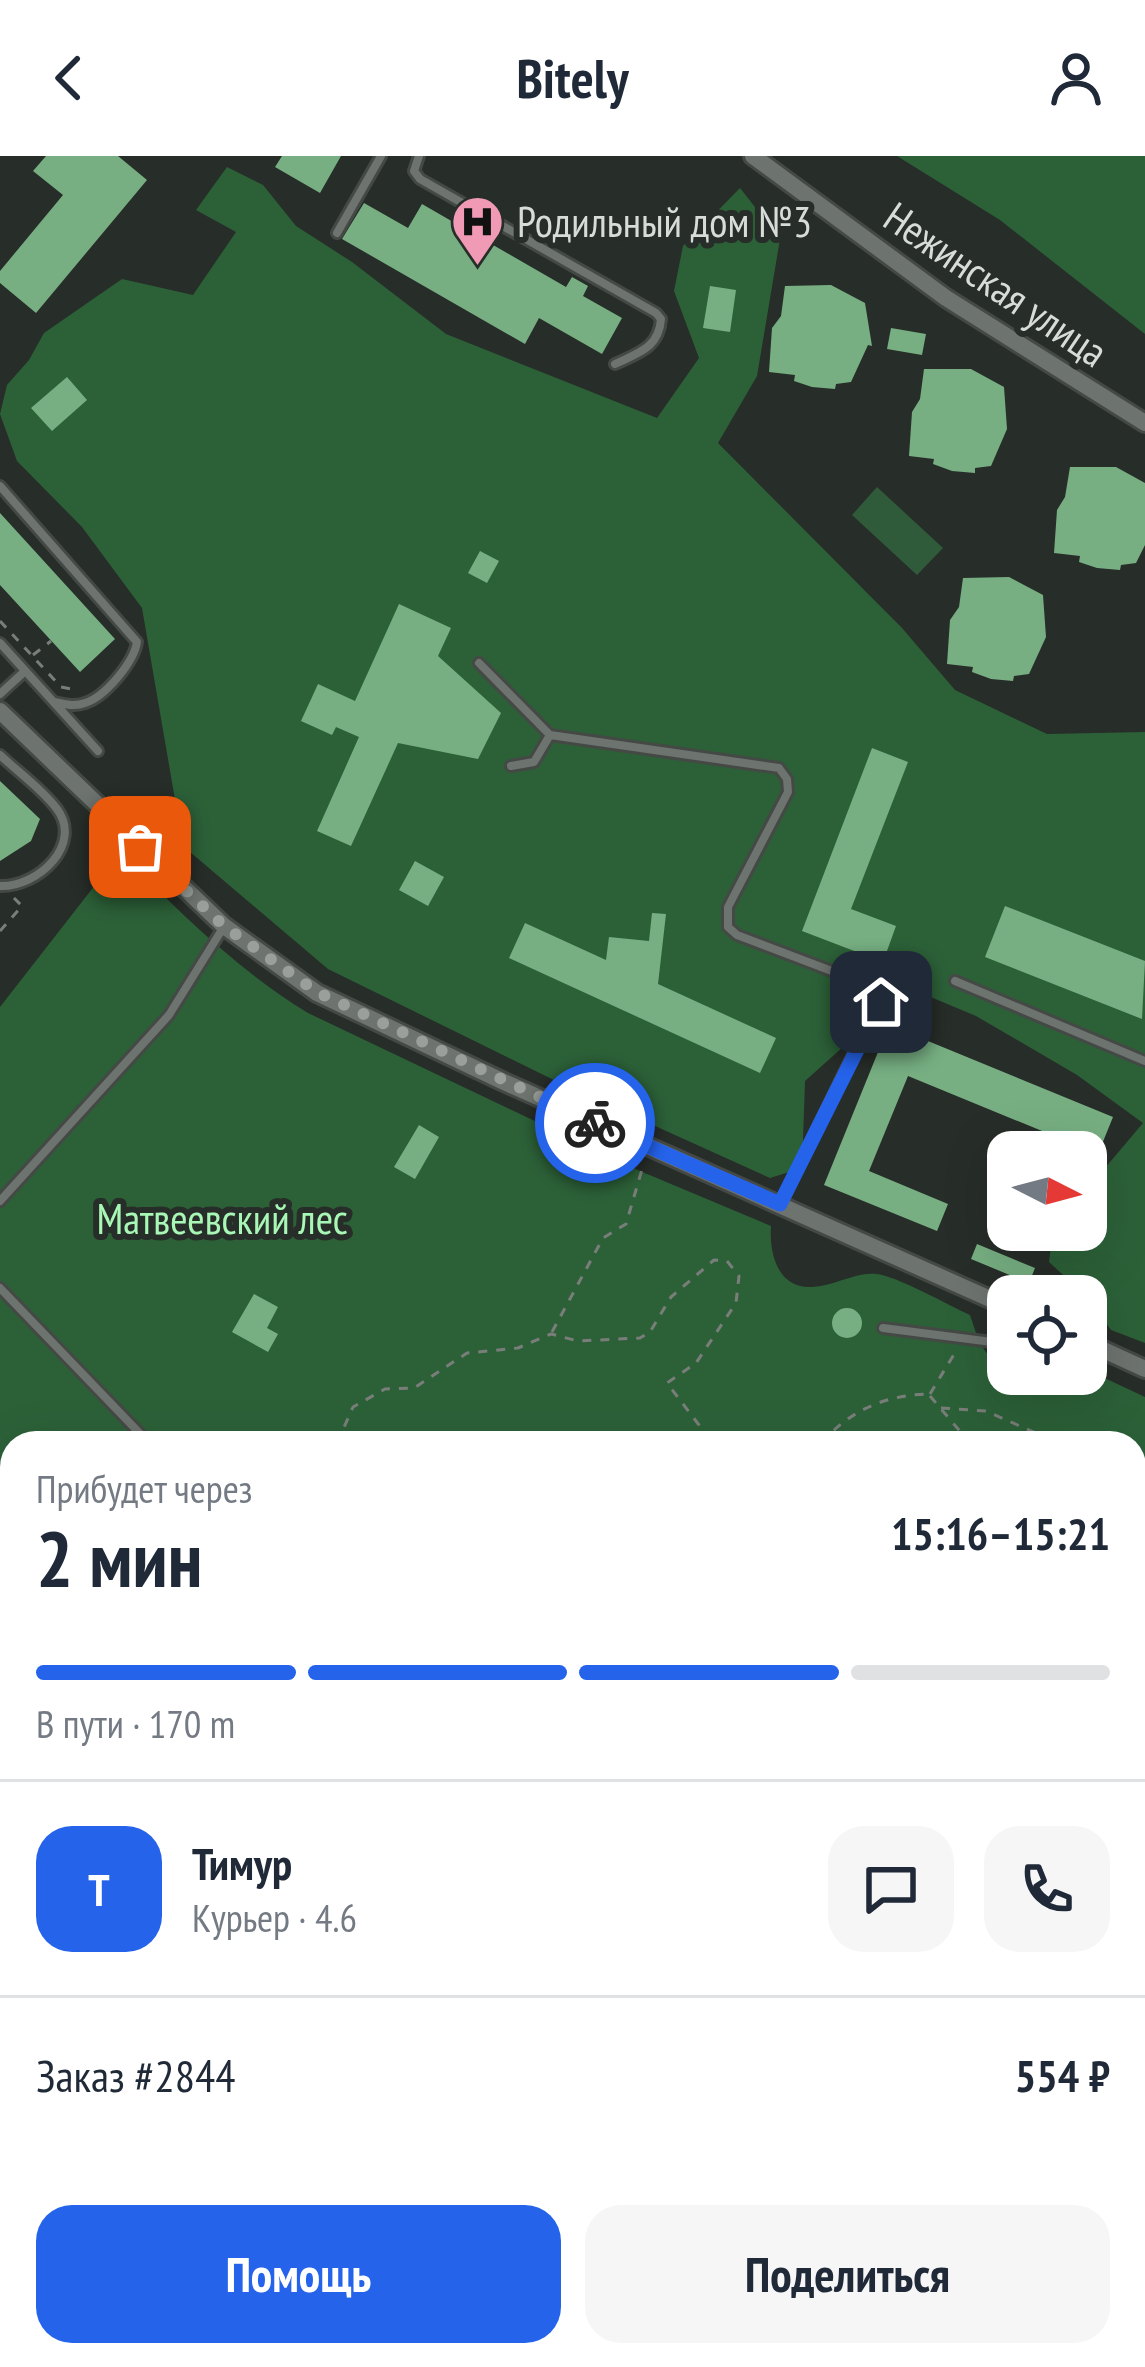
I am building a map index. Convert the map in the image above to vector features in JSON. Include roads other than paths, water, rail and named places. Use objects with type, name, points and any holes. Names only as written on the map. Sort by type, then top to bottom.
[{"type":"street","name":"Нежинская улица","points":[[753,156],[946,298],[1145,423]]},
{"type":"street","points":[[0,712],[224,926],[317,992],[504,1082],[987,1298]]},
{"type":"street","points":[[1107,1352],[1145,1369]]},
{"type":"lane","points":[[337,233],[382,156]]},
{"type":"lane","points":[[419,156],[414,171],[420,179],[656,313],[661,320],[652,346],[615,364]]},
{"type":"lane","points":[[0,486],[137,642],[136,654],[99,696],[72,705],[54,703]]},
{"type":"lane","points":[[0,644],[98,751]]},
{"type":"lane","points":[[479,663],[550,735],[779,768],[784,773],[788,792],[728,907],[728,927],[737,935],[879,989],[882,995],[780,1204]]},
{"type":"lane","points":[[0,694],[26,671]]},
{"type":"lane","points":[[511,766],[534,762],[550,735]]},
{"type":"lane","points":[[0,755],[60,812],[62,828],[54,861],[37,878],[22,885],[0,886]]},
{"type":"lane","points":[[0,1201],[169,1015],[224,926]]},
{"type":"lane","points":[[955,981],[1145,1061]]},
{"type":"lane","points":[[0,1288],[137,1431]]},
{"type":"lane","points":[[883,1328],[987,1340]]},
{"type":"place","name":"Родильный дом №3","points":[[478,267]]},
{"type":"park label","name":"Матвеевский лес","points":[[222,1218]]}]
